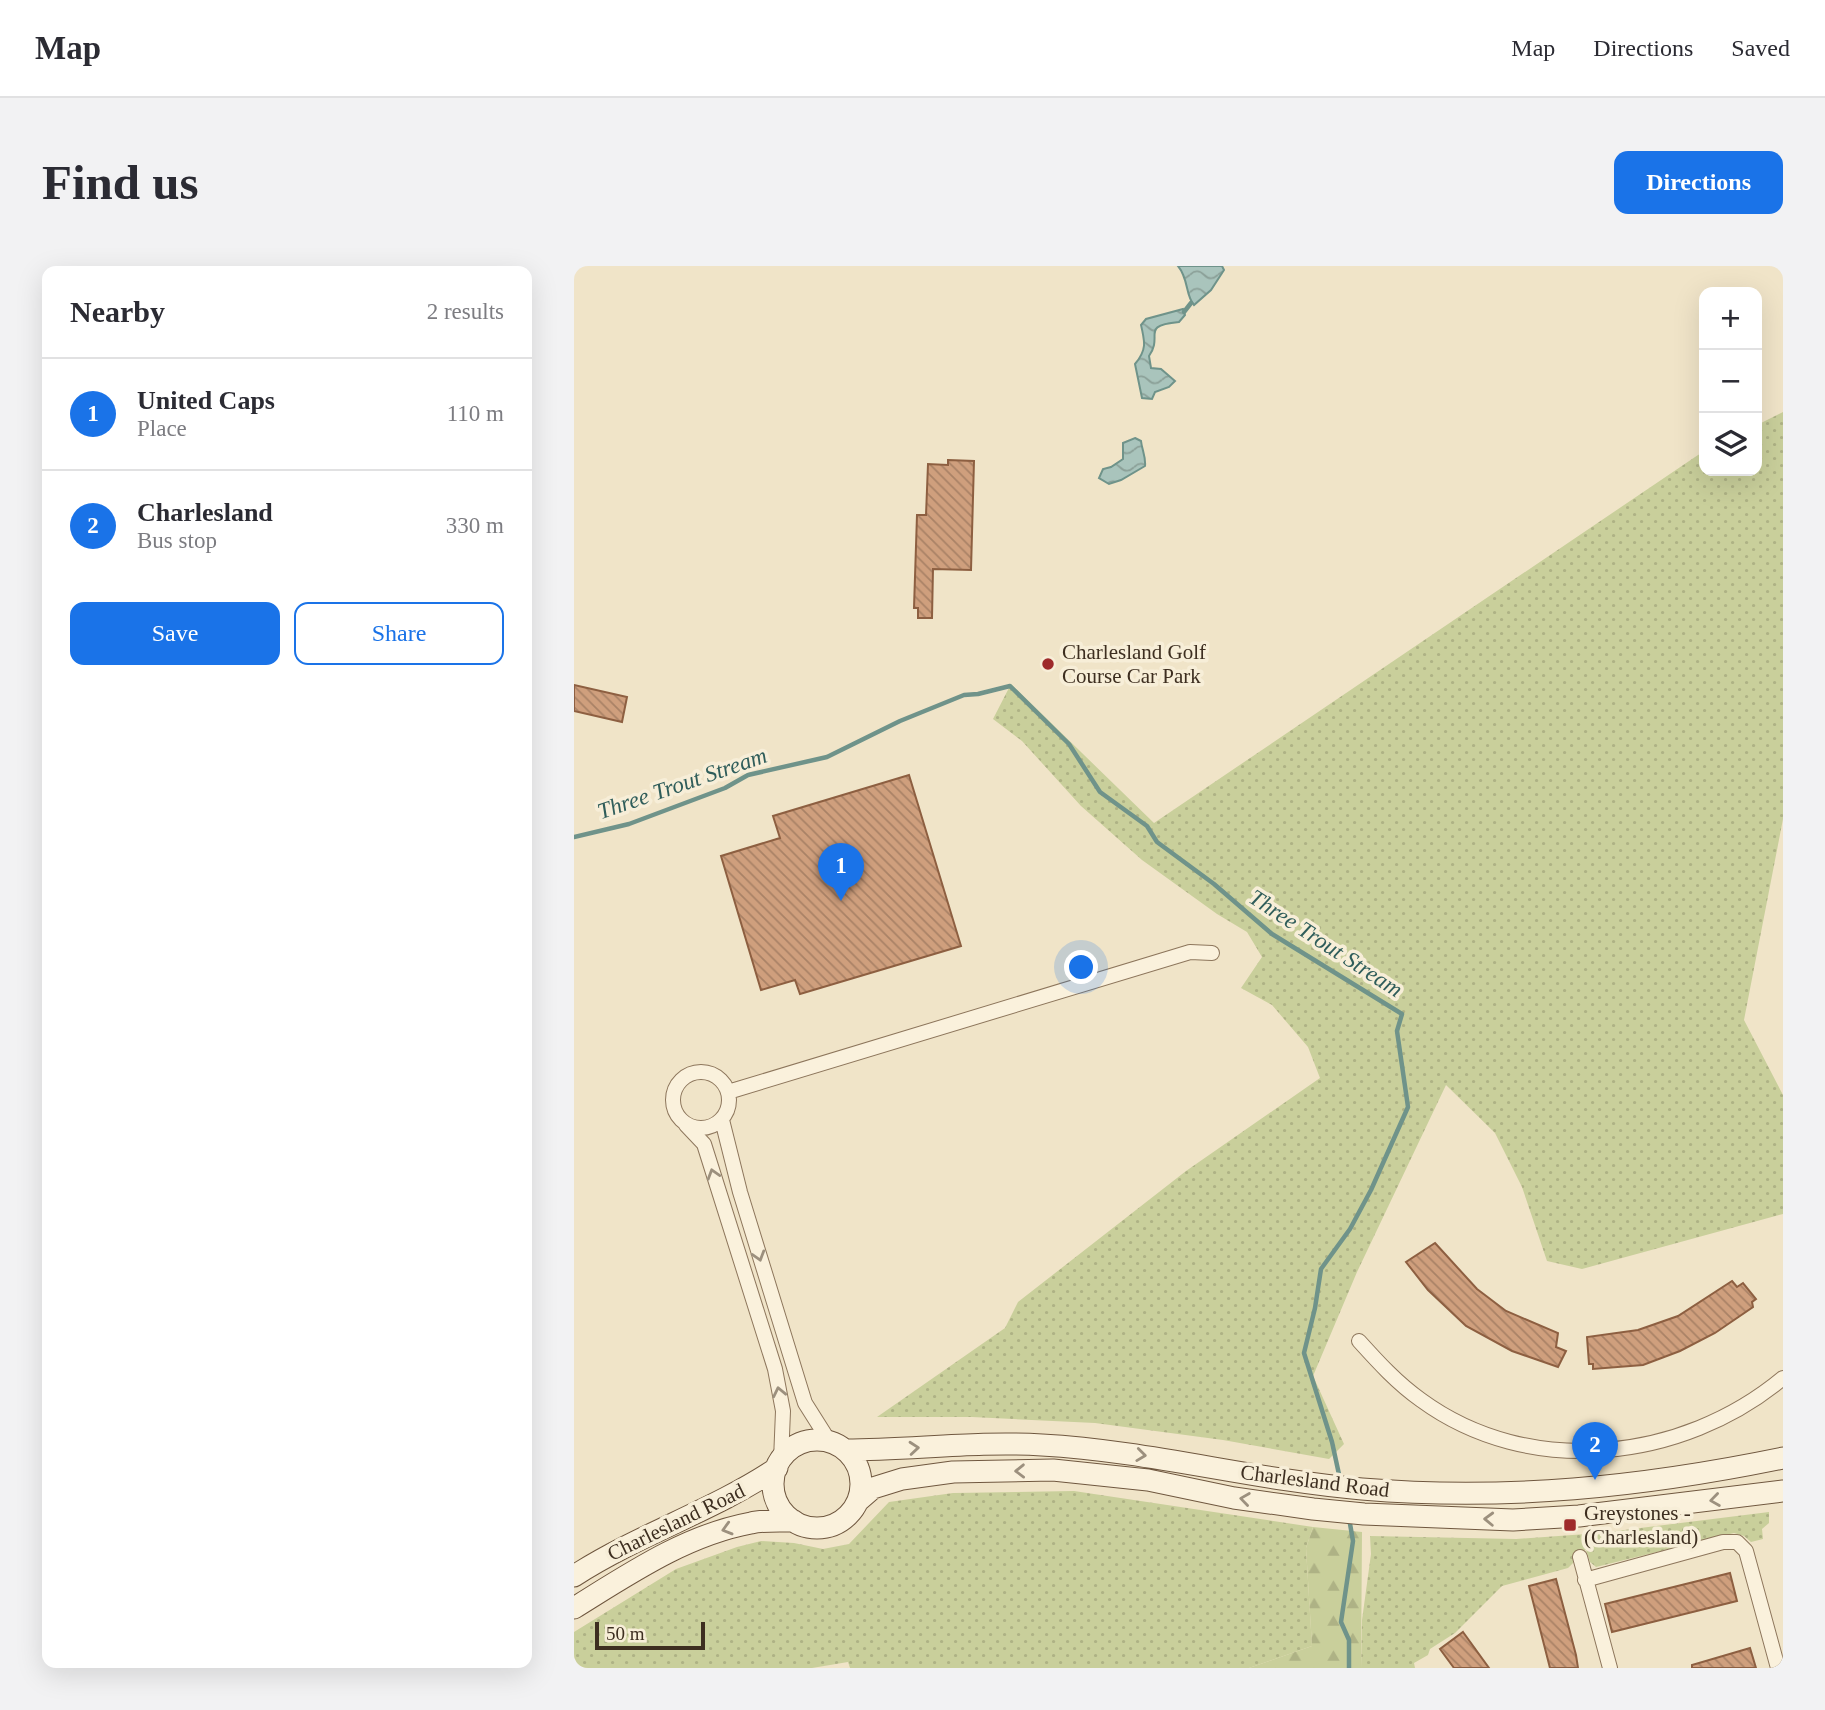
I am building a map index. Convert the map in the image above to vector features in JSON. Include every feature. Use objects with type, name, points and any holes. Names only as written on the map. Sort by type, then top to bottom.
[{"type":"main road","points":[[805,1442],[837,1446],[858,1466],[861,1476],[858,1501],[843,1519],[831,1526],[817,1528],[794,1521],[780,1507],[776,1498],[774,1488],[779,1464],[795,1446],[805,1442]]},
{"type":"main road","name":"Charlesland Road","points":[[837,1446],[1041,1445],[1161,1457],[1249,1474],[1360,1489],[1515,1494],[1676,1478],[1783,1458]]},
{"type":"main road","name":"Charlesland Road","points":[[574,1576],[606,1555],[746,1488],[779,1464]]},
{"type":"main road","name":"Charlesland Road","points":[[858,1501],[873,1488],[902,1479],[953,1472],[1053,1470],[1148,1480],[1234,1498],[1313,1509],[1364,1514],[1513,1520],[1579,1516],[1783,1491]]},
{"type":"main road","name":"Charlesland Road","points":[[574,1608],[645,1564],[707,1535],[752,1522],[794,1521]]},
{"type":"street","points":[[728,1092],[1190,951],[1212,953]]},
{"type":"street","points":[[685,1125],[705,1129],[722,1120],[729,1107],[728,1092],[717,1077],[700,1072],[683,1078],[677,1084],[672,1101],[678,1118],[685,1125],[704,1144],[775,1369],[783,1411],[779,1464]]},
{"type":"street","points":[[722,1120],[785,1343],[805,1403],[837,1446]]},
{"type":"street","points":[[1359,1341],[1391,1376],[1422,1401],[1469,1428],[1513,1444],[1565,1452],[1611,1450],[1649,1444],[1684,1434],[1722,1418],[1783,1378]]},
{"type":"street","points":[[1586,1580],[1723,1542],[1737,1542],[1746,1550],[1778,1668]]},
{"type":"street","points":[[1580,1557],[1610,1668]]},
{"type":"green space","points":[[1783,412],[1783,819],[1744,1020],[1783,1095],[1783,1214],[1582,1269],[1547,1261],[1522,1187],[1495,1133],[1446,1085],[1357,1272],[1313,1376],[1344,1444],[1329,1459],[1223,1440],[1095,1423],[972,1417],[877,1417],[1005,1328],[1018,1302],[1186,1171],[1320,1078],[1308,1047],[1272,1005],[1241,988],[1262,957],[1247,932],[1217,914],[1142,860],[1081,806],[1022,741],[993,719],[1011,684],[1154,823],[1698,455],[1699,476],[1762,476],[1762,422]]},
{"type":"green space","points":[[1074,1491],[1313,1527],[1306,1548],[1312,1646],[1249,1668],[850,1668],[848,1662],[812,1668],[574,1668],[574,1632],[676,1569],[737,1547],[761,1541],[794,1543],[823,1549],[849,1544],[889,1502],[953,1493]]},
{"type":"green space","points":[[1769,1512],[1769,1523],[1762,1529],[1763,1539],[1751,1542],[1734,1533],[1596,1567],[1590,1562],[1586,1550],[1573,1554],[1574,1562],[1568,1568],[1502,1586],[1455,1633],[1414,1663],[1415,1668],[1361,1668],[1362,1620],[1371,1554],[1370,1536],[1516,1539],[1600,1533]]},
{"type":"green space","points":[[1313,1527],[1362,1532],[1361,1668],[1249,1668],[1312,1646],[1306,1548]]},
{"type":"water","points":[[1178,266],[1222,266],[1224,270],[1211,290],[1194,305]]},
{"type":"water","points":[[1183,309],[1185,315],[1179,322],[1156,329],[1153,349],[1149,356],[1151,368],[1161,369],[1175,381],[1169,387],[1155,392],[1152,399],[1142,398],[1135,364],[1144,346],[1141,325],[1146,319]]},
{"type":"water","points":[[1135,438],[1141,441],[1145,466],[1109,484],[1099,478],[1103,469],[1123,459],[1123,443]]},
{"type":"building","points":[[948,460],[974,461],[971,570],[933,569],[932,618],[918,618],[918,608],[914,608],[917,515],[926,515],[928,464],[948,465]]},
{"type":"building","points":[[574,685],[627,697],[622,722],[574,711]]},
{"type":"building","points":[[909,775],[961,946],[800,994],[795,980],[761,990],[721,856],[780,838],[773,816]]},
{"type":"building","points":[[1435,1243],[1477,1289],[1506,1311],[1558,1333],[1556,1347],[1566,1351],[1558,1367],[1512,1351],[1466,1326],[1428,1290],[1406,1262]]},
{"type":"building","points":[[1732,1281],[1737,1287],[1743,1283],[1756,1299],[1752,1302],[1753,1307],[1715,1333],[1680,1351],[1643,1365],[1593,1369],[1593,1364],[1589,1364],[1587,1337],[1638,1330],[1678,1316]]},
{"type":"building","points":[[1730,1573],[1737,1601],[1612,1632],[1605,1604]]},
{"type":"building","points":[[1556,1579],[1578,1668],[1550,1668],[1529,1586]]},
{"type":"building","points":[[1463,1632],[1489,1668],[1454,1668],[1440,1649]]},
{"type":"building","points":[[1750,1648],[1756,1668],[1692,1668],[1692,1665]]},
{"type":"waterway","points":[[1184,312],[1191,303]]},
{"type":"waterway","name":"Three Trout Stream","points":[[574,837],[629,824],[725,788],[748,775],[827,757],[900,721],[964,695],[1010,686],[1069,744],[1100,792],[1147,826],[1157,842],[1214,884],[1272,934],[1402,1014],[1397,1031],[1408,1107],[1371,1190],[1350,1229],[1321,1269],[1304,1353],[1332,1442],[1340,1479]]},
{"type":"waterway","name":"Three Trout Stream","points":[[1349,1518],[1353,1541],[1341,1622],[1349,1640],[1349,1668]]},
{"type":"place","name":"Charlesland Golf Course Car Park","points":[[1048,664]]},
{"type":"place","name":"United Caps","points":[[841,901]]},
{"type":"place","name":"Charlesland","points":[[1595,1480]]},
{"type":"place","name":"Greystones - (Charlesland)","points":[[1570,1525]]}]
